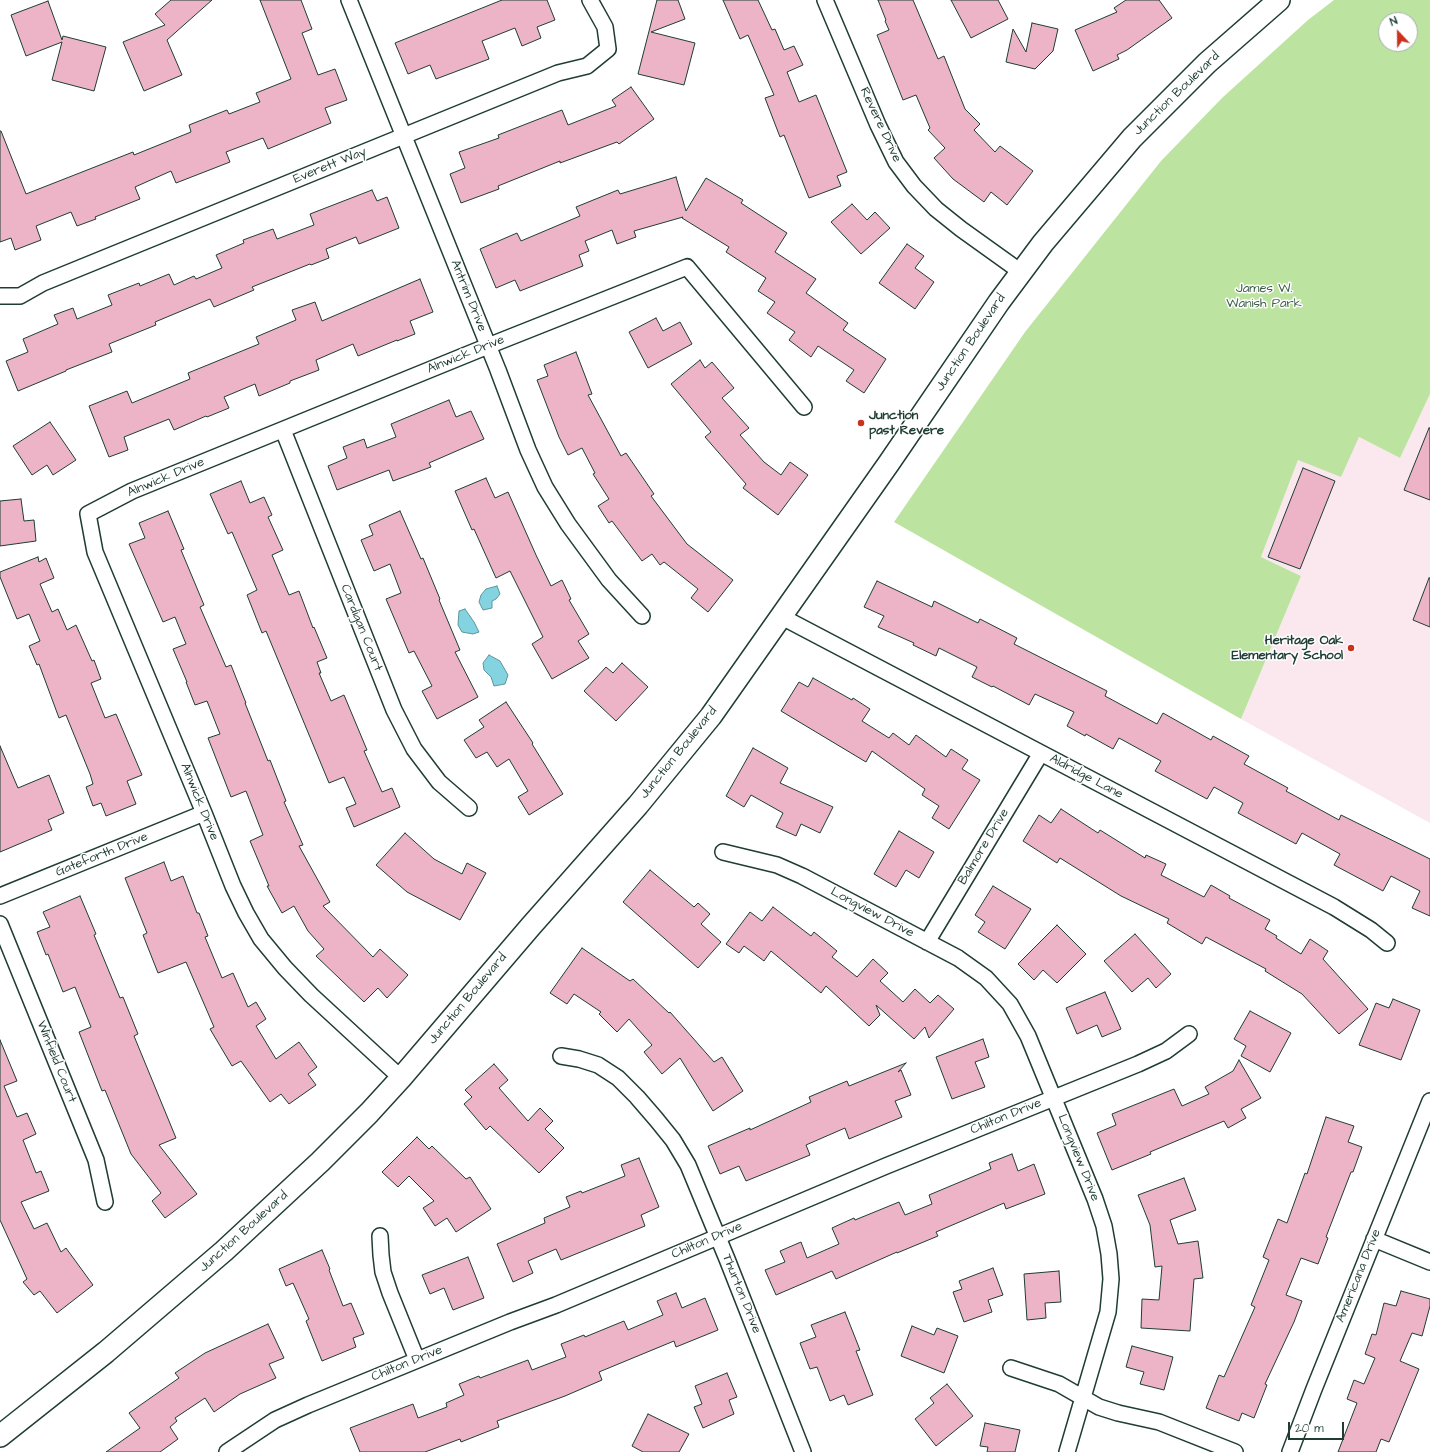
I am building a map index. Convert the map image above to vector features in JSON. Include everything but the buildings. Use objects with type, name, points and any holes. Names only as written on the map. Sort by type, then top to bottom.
[{"type":"main road","name":"Junction Boulevard","points":[[0,1436],[106,1352],[224,1251],[320,1162],[369,1113],[401,1078],[531,926],[638,805],[711,716],[885,470],[999,302],[1048,238],[1132,138],[1207,63],[1279,0]]},
{"type":"street","name":"Antrim Drive","points":[[349,0],[488,346],[528,450],[545,487],[568,524],[609,580],[642,616]]},
{"type":"street","name":"Everett Way","points":[[0,296],[20,296],[43,283],[558,73],[587,66],[608,49],[605,27],[590,0]]},
{"type":"street","name":"Revere Drive","points":[[826,0],[878,125],[896,162],[914,186],[936,209],[960,229],[1021,272]]},
{"type":"street","name":"Alnwick Drive","points":[[401,1078],[311,995],[285,968],[261,939],[246,913],[233,886],[95,552],[88,514],[132,491],[488,346],[687,267],[804,407]]},
{"type":"street","name":"Cardigan Court","points":[[283,430],[394,710],[418,754],[439,782],[469,808]]},
{"type":"street","name":"Aldridge Lane","points":[[782,617],[1334,907],[1371,930],[1387,943]]},
{"type":"street","name":"Balmore Drive","points":[[927,942],[1040,753]]},
{"type":"street","name":"Gateforth Drive","points":[[0,896],[204,813]]},
{"type":"street","name":"Longview Drive","points":[[723,852],[777,865],[802,876],[958,958],[986,978],[1010,1004],[1028,1036],[1095,1200],[1104,1226],[1109,1254],[1111,1279],[1108,1312],[1066,1452]]},
{"type":"street","name":"Winfield Court","points":[[0,924],[96,1160],[105,1202]]},
{"type":"street","name":"Chilton Drive","points":[[227,1452],[282,1417],[308,1405],[570,1299],[886,1166],[1138,1064],[1166,1051],[1189,1034]]},
{"type":"street","name":"Thurton Drive","points":[[561,1056],[579,1059],[598,1065],[618,1078],[637,1097],[673,1140],[688,1165],[718,1236],[802,1452]]},
{"type":"street","name":"Americana Drive","points":[[1290,1452],[1430,1101]]},
{"type":"street","points":[[380,1236],[381,1255],[390,1293],[417,1360]]},
{"type":"street","points":[[1374,1240],[1430,1262]]},
{"type":"street","points":[[1011,1368],[1059,1384],[1099,1407],[1118,1413],[1159,1422],[1235,1452]]},
{"type":"shaded area","name":"Heritage Oak Elementary School","points":[[1430,394],[1430,823],[1241,719],[1301,576],[1261,557],[1298,460],[1359,437],[1400,458]]},
{"type":"green space","name":"James W. Wanish Park","points":[[1334,0],[1430,0],[1430,394],[1400,458],[1359,437],[1341,477],[1298,460],[1261,557],[1301,576],[1241,719],[894,522],[1025,332],[1161,161],[1222,98],[1308,20]]},
{"type":"water","points":[[497,586],[500,594],[492,601],[492,608],[483,610],[479,602],[481,595],[486,589]]},
{"type":"water","points":[[465,609],[479,632],[473,634],[462,632],[458,625],[459,611]]},
{"type":"water","points":[[489,655],[500,661],[508,675],[505,684],[494,686],[491,677],[484,670],[483,663]]},
{"type":"place","name":"Junction past Revere","points":[[861,423]]},
{"type":"place","name":"Heritage Oak Elementary School","points":[[1351,648]]}]
